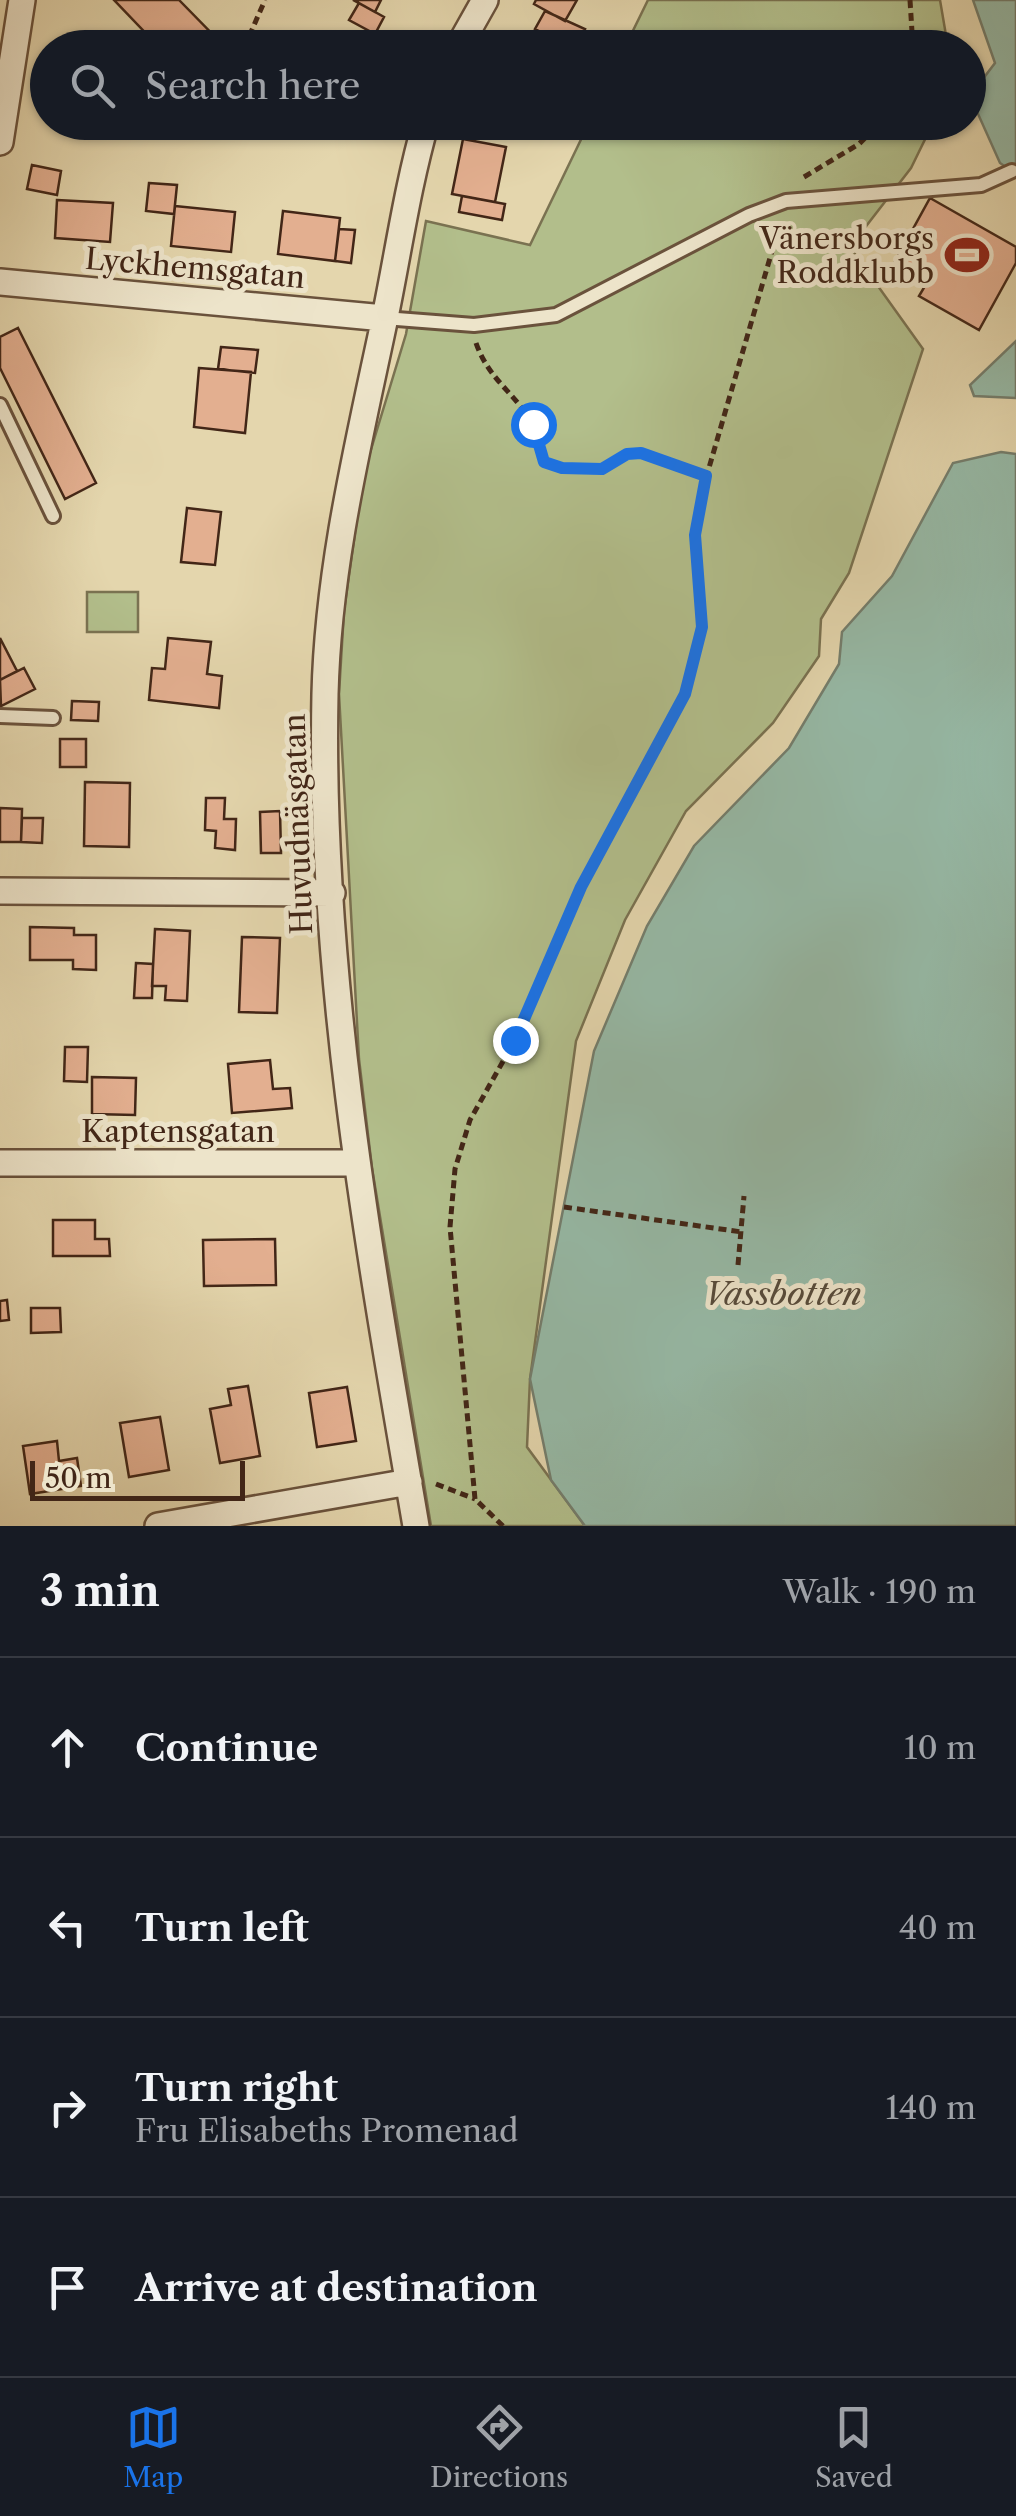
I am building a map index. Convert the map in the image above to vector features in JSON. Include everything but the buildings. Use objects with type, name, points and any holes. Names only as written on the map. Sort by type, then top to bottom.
[{"type":"street","points":[[0,142],[22,0]]},
{"type":"street","points":[[468,30],[484,0]]},
{"type":"street","name":"Huvudnäsgatan","points":[[416,1526],[356,1163],[332,894],[325,748],[332,609],[351,473],[421,140]]},
{"type":"street","name":"Lyckhemsgatan","points":[[0,282],[384,318]]},
{"type":"street","points":[[0,891],[332,894]]},
{"type":"street","name":"Kaptensgatan","points":[[0,1163],[356,1163]]},
{"type":"street","points":[[158,1526],[409,1482]]},
{"type":"lane","points":[[384,318],[474,325],[556,316],[749,215],[786,201],[981,186],[1012,171]]},
{"type":"lane","points":[[0,405],[53,516]]},
{"type":"lane","points":[[0,716],[53,718]]},
{"type":"path","points":[[252,30],[265,0]]},
{"type":"path","points":[[910,0],[912,30]]},
{"type":"path","points":[[475,1500],[450,1226],[455,1168],[470,1120],[515,1040],[581,887],[685,694],[702,627],[695,535],[706,476],[786,201],[811,171],[863,140]]},
{"type":"path","points":[[474,325],[483,363],[533,424],[544,462],[562,468],[602,469],[627,454],[641,453],[706,476]]},
{"type":"path","points":[[738,1266],[744,1196]]},
{"type":"path","points":[[564,1207],[742,1232]]},
{"type":"path","points":[[409,1482],[429,1482],[475,1500],[504,1526]]},
{"type":"shaded area","points":[[648,0],[940,0],[945,30],[633,30]]},
{"type":"shaded area","points":[[581,140],[925,140],[911,168],[850,247],[923,349],[849,573],[821,619],[819,656],[773,723],[686,811],[625,920],[576,1041],[530,1379],[527,1447],[585,1526],[431,1526],[372,1168],[359,1059],[339,694],[344,611],[363,476],[406,334],[426,221],[530,245]]},
{"type":"shaded area","points":[[87,592],[138,592],[138,632],[87,632]]},
{"type":"water","points":[[973,0],[1016,0],[1016,174],[1000,163],[986,132],[986,75],[995,63]]},
{"type":"water","points":[[1016,341],[1016,398],[974,396],[970,385]]},
{"type":"water","name":"Vassbotten","points":[[1001,452],[1016,454],[1016,1526],[585,1526],[551,1480],[530,1379],[594,1051],[647,926],[694,846],[789,748],[839,664],[842,632],[892,576],[953,463]]},
{"type":"place","name":"Vänersborgs Roddklubb","points":[[967,255]]},
{"type":"route","points":[[515,1040],[581,887],[685,694],[702,627],[695,535],[706,476],[641,453],[627,454],[602,469],[562,468],[544,462],[533,424]]}]
